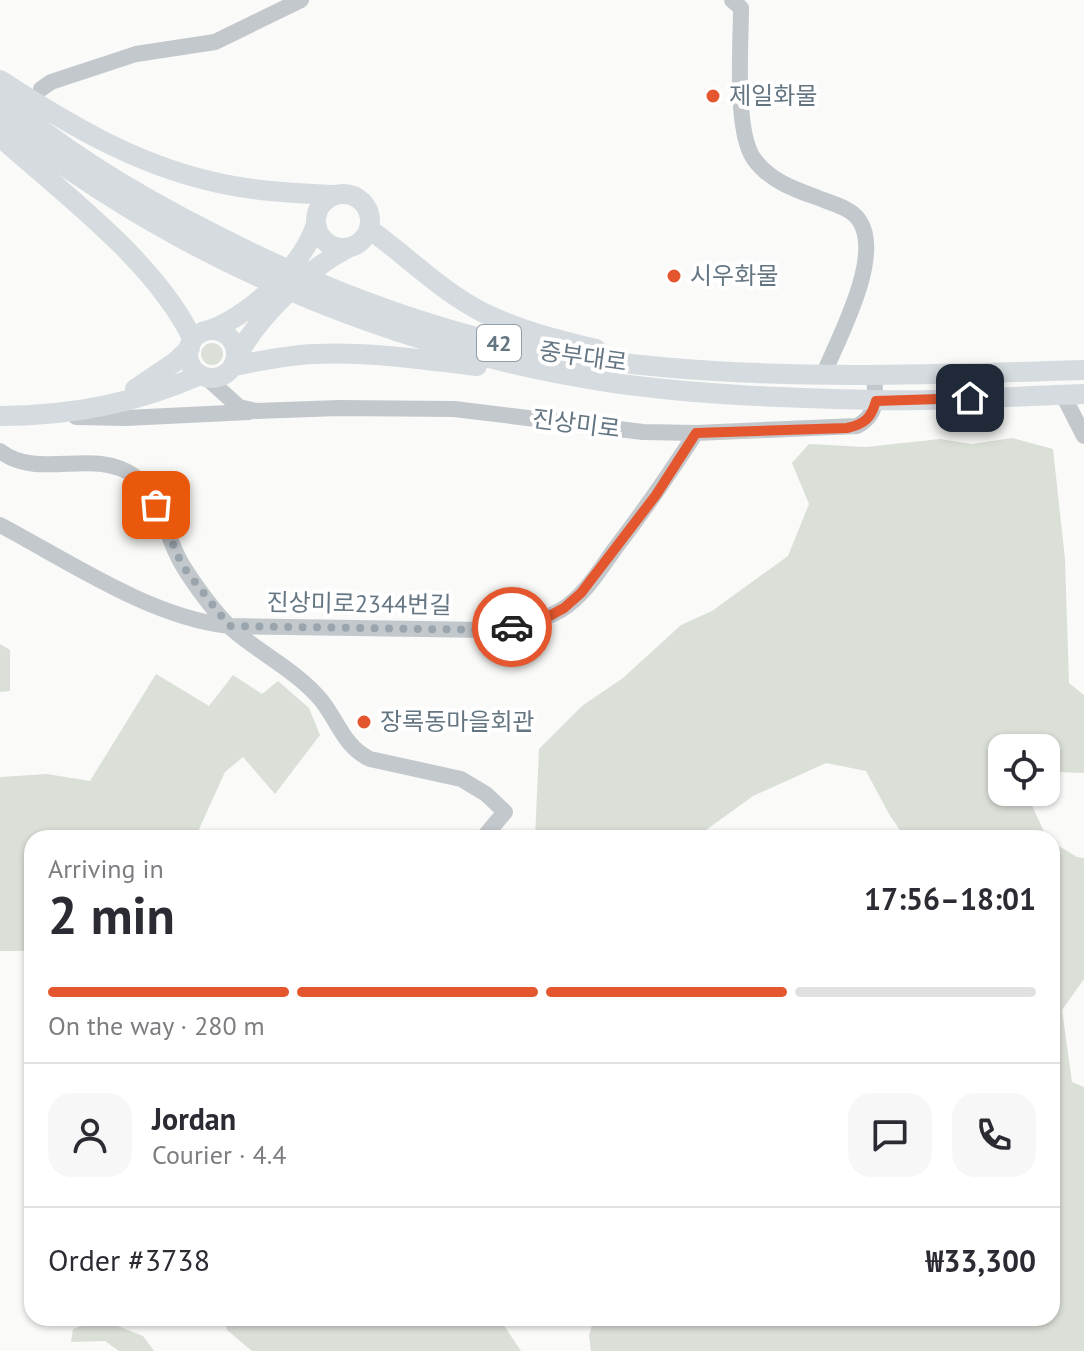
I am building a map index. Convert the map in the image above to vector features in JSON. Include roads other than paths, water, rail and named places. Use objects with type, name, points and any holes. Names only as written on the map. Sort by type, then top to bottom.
[{"type":"main road","points":[[0,80],[92,136],[139,159],[183,175],[280,192],[342,194],[359,199],[369,214],[369,229],[364,239],[316,268],[269,312],[245,341],[233,365],[215,378],[204,376],[129,400],[47,416],[0,416]]},
{"type":"main road","name":"42","points":[[0,96],[119,183],[263,268]]},
{"type":"main road","name":"42","points":[[0,118],[66,168],[169,232],[314,291]]},
{"type":"main road","points":[[0,137],[106,232],[155,282],[196,340],[190,363],[204,376]]},
{"type":"main road","points":[[196,340],[248,310],[305,251],[319,207],[333,195]]},
{"type":"main road","points":[[316,224],[318,233],[330,246],[348,248]]},
{"type":"main road","points":[[369,229],[484,313],[535,333],[686,369]]},
{"type":"main road","name":"중부대로","points":[[314,291],[499,343],[595,360],[686,369],[823,376],[1084,370]]},
{"type":"main road","name":"중부대로","points":[[314,291],[410,337],[469,354],[616,383],[763,396],[876,401],[1074,394]]},
{"type":"main road","points":[[102,406],[157,375],[196,340],[214,330],[228,336],[236,350],[233,365]]},
{"type":"main road","points":[[233,365],[311,354],[384,355],[616,383]]},
{"type":"street","points":[[41,89],[51,82],[136,54],[215,42],[301,0]]},
{"type":"street","points":[[732,0],[741,8],[740,86],[746,136],[753,158],[787,186],[842,207],[858,218],[866,236],[868,253],[864,275],[823,376]]},
{"type":"street","points":[[233,365],[229,392],[248,409]]},
{"type":"street","points":[[204,376],[248,409]]},
{"type":"street","points":[[874,377],[876,401]]},
{"type":"street","points":[[1074,394],[1084,436]]},
{"type":"street","name":"진상미로","points":[[47,416],[126,418],[248,409],[454,409],[603,428],[696,433],[847,428],[866,421],[872,415],[876,401]]},
{"type":"street","name":"진상미로2344번길","points":[[0,525],[145,602],[183,618],[229,626],[489,630],[540,621],[564,608],[581,593],[656,495],[696,433]]},
{"type":"street","points":[[0,451],[24,463],[96,464],[133,475],[151,497],[182,565],[229,626],[314,692],[348,744],[360,754],[370,759],[461,779],[486,794],[505,812],[490,830]]},
{"type":"place","name":"제일화물","points":[[713,96]]},
{"type":"place","name":"시우화물","points":[[674,276]]},
{"type":"place","name":"장록동마을회관","points":[[364,722]]}]
